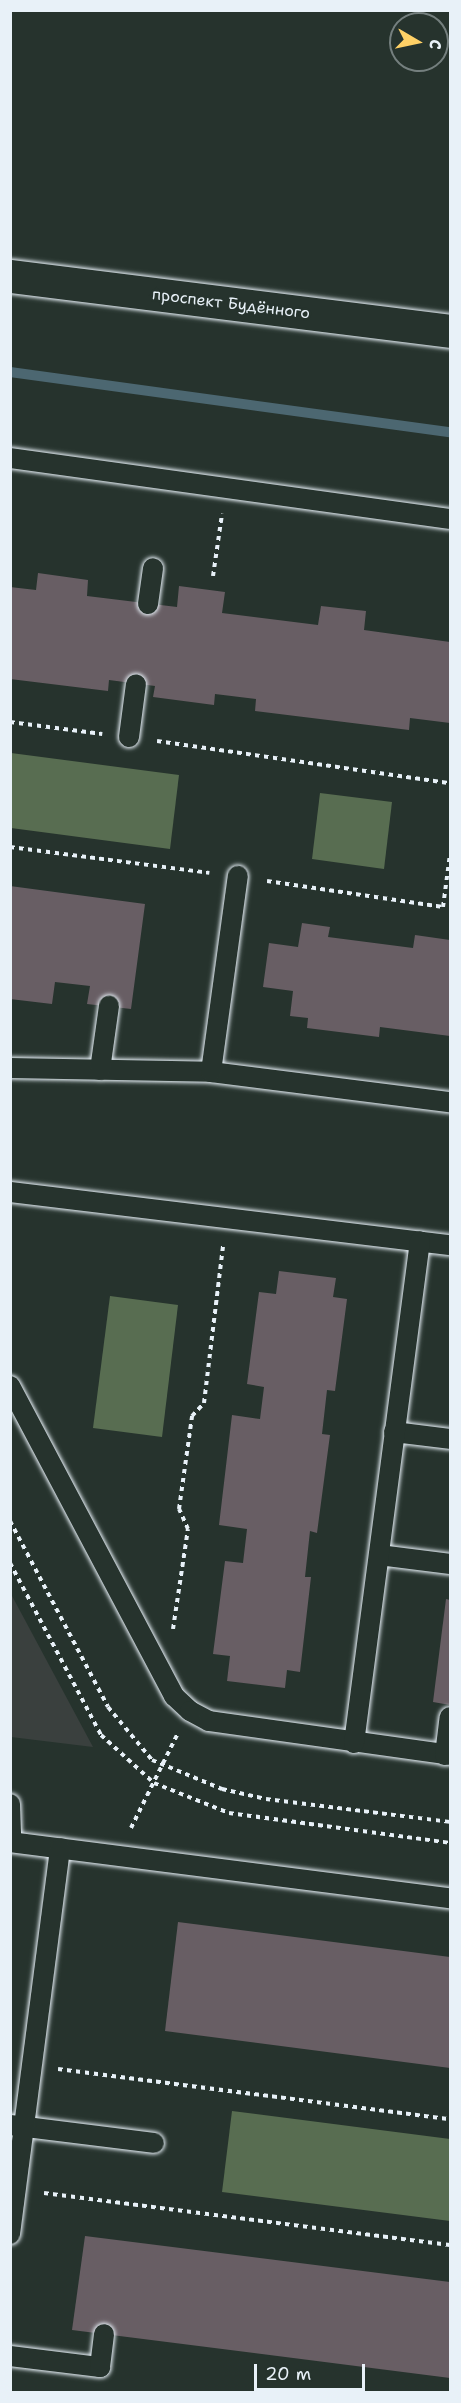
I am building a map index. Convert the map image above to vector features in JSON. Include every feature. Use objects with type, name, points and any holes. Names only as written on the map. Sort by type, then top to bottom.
[{"type":"street","name":"проспект Будённого","points":[[10,276],[450,331]]},
{"type":"lane","points":[[10,458],[450,519]]},
{"type":"lane","points":[[148,604],[153,568]]},
{"type":"lane","points":[[129,737],[136,684]]},
{"type":"lane","points":[[211,1072],[238,876]]},
{"type":"lane","points":[[100,1070],[109,1006]]},
{"type":"lane","points":[[10,1068],[211,1072],[450,1102]]},
{"type":"lane","points":[[10,1192],[450,1245]]},
{"type":"lane","points":[[354,1743],[420,1241]]},
{"type":"lane","points":[[10,1386],[165,1679],[190,1711],[210,1721],[448,1755],[450,1717]]},
{"type":"lane","points":[[394,1432],[450,1439]]},
{"type":"lane","points":[[379,1555],[450,1564]]},
{"type":"lane","points":[[10,1804],[11,1842],[450,1898]]},
{"type":"lane","points":[[10,2234],[16,2190],[17,2126],[32,2066],[60,1848]]},
{"type":"lane","points":[[17,2126],[154,2143]]},
{"type":"lane","points":[[10,2356],[100,2367],[104,2334]]},
{"type":"path","points":[[213,576],[225,487]]},
{"type":"path","points":[[10,722],[450,783]]},
{"type":"path","points":[[165,1679],[188,1529],[179,1509],[192,1416],[204,1403],[226,1218]]},
{"type":"path","points":[[10,1563],[101,1735],[154,1782],[228,1813],[450,1843]]},
{"type":"path","points":[[117,1855],[190,1711]]},
{"type":"path","points":[[32,2066],[450,2119]]},
{"type":"path","points":[[16,2190],[450,2245]]},
{"type":"shaded area","points":[[11,1594],[93,1747],[11,1737]]},
{"type":"green space","points":[[11,753],[179,775],[170,849],[11,828]]},
{"type":"green space","points":[[320,793],[392,802],[384,869],[312,859]]},
{"type":"green space","points":[[110,1296],[178,1305],[162,1437],[93,1428]]},
{"type":"green space","points":[[232,2111],[450,2139],[450,2221],[222,2192]]},
{"type":"building","points":[[38,573],[88,580],[87,596],[177,607],[179,586],[225,592],[222,613],[318,625],[321,606],[366,611],[364,630],[450,642],[450,723],[410,718],[409,730],[255,711],[256,699],[215,694],[214,705],[153,697],[155,686],[109,680],[108,691],[10,679],[10,587],[36,590]]},
{"type":"building","points":[[10,886],[145,904],[131,1009],[87,1004],[90,986],[55,982],[52,1004],[10,999]]},
{"type":"building","points":[[302,923],[330,927],[328,937],[413,948],[415,935],[450,940],[450,1036],[380,1027],[379,1037],[307,1028],[308,1018],[290,1016],[293,991],[263,987],[269,943],[298,947]]},
{"type":"building","points":[[279,1271],[336,1278],[333,1297],[347,1299],[335,1391],[327,1390],[322,1434],[330,1435],[317,1533],[310,1531],[305,1577],[311,1577],[300,1672],[287,1670],[285,1688],[227,1681],[230,1656],[213,1654],[225,1561],[243,1563],[247,1529],[219,1525],[232,1415],[260,1419],[264,1387],[247,1384],[259,1292],[276,1294]]},
{"type":"building","points":[[446,1599],[450,1600],[450,1705],[433,1702]]},
{"type":"building","points":[[178,1922],[450,1957],[450,2068],[165,2031]]},
{"type":"building","points":[[85,2236],[450,2282],[450,2378],[72,2330]]},
{"type":"waterway","points":[[10,372],[450,432]]}]
